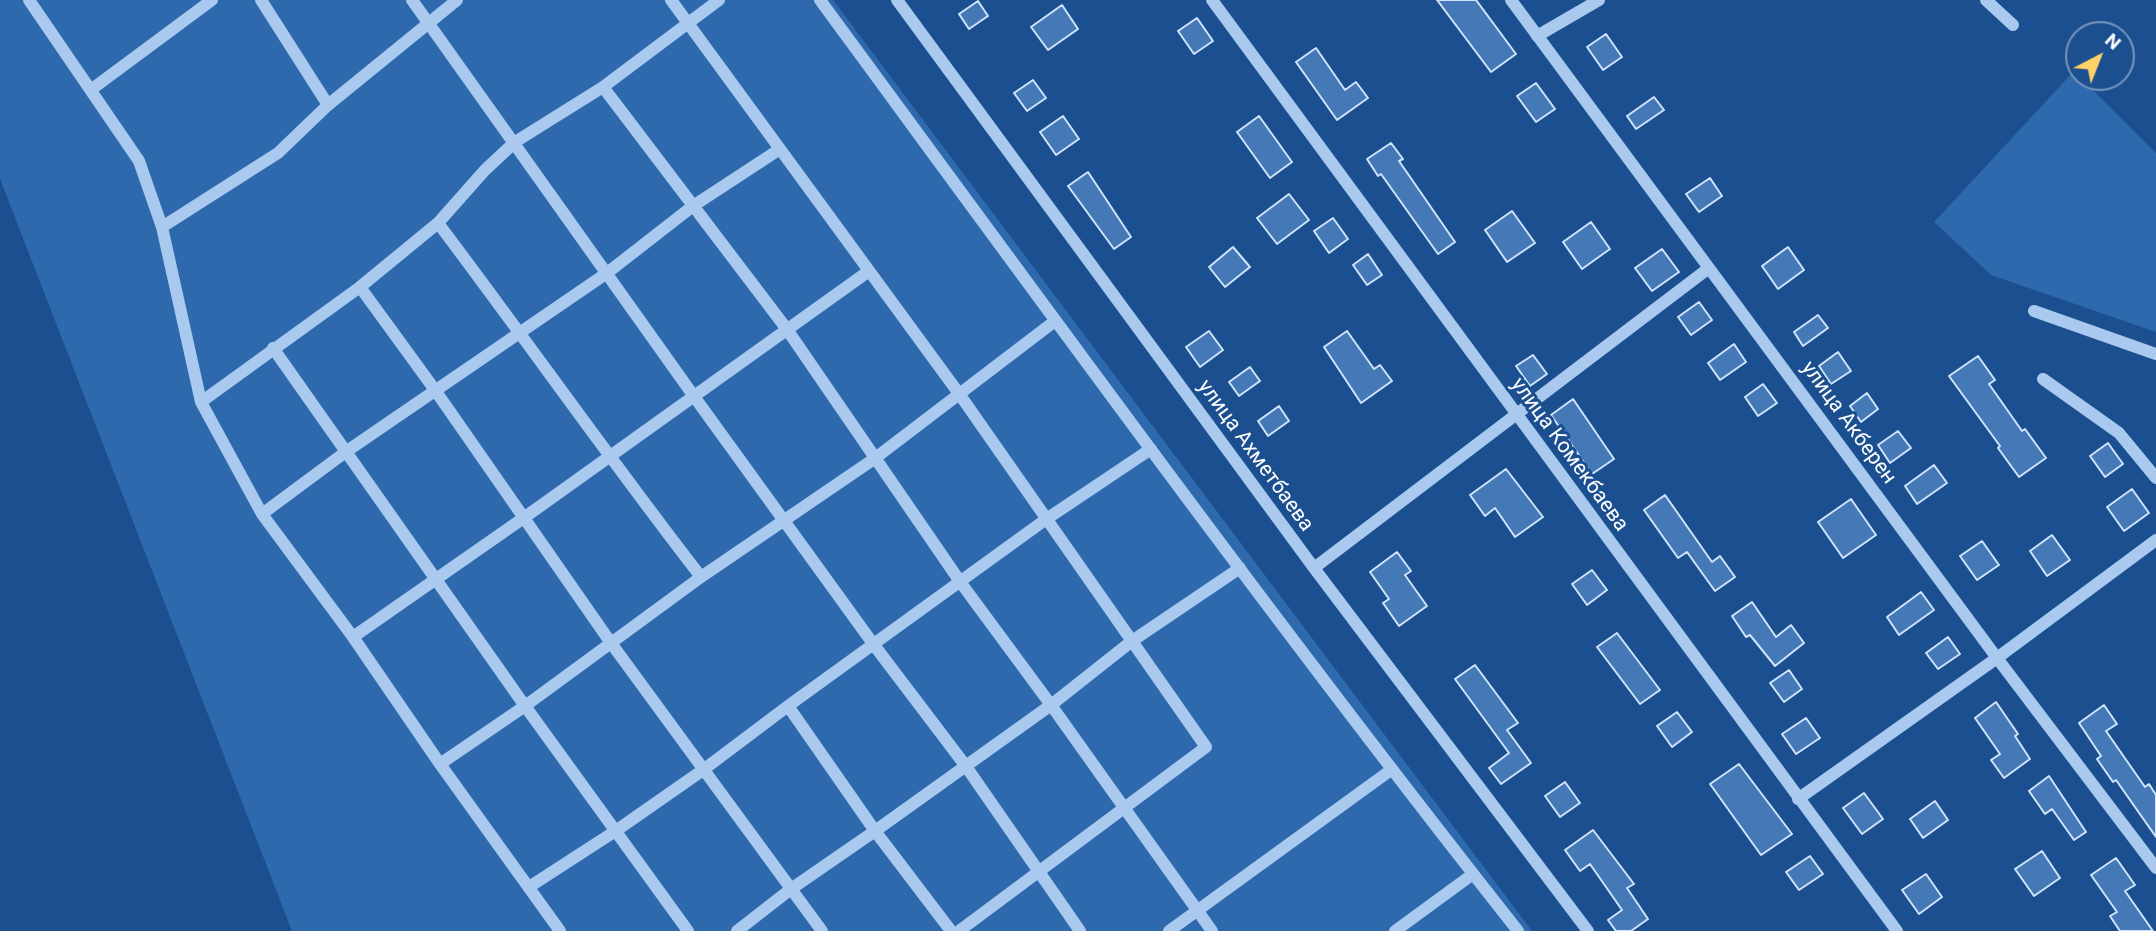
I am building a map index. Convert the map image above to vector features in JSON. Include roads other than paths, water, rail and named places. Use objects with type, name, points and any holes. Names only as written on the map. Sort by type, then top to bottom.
[{"type":"street","points":[[29,0],[92,89],[139,162],[162,227],[201,402],[262,514],[353,637],[440,764],[561,931]]},
{"type":"street","points":[[92,89],[212,0]]},
{"type":"street","points":[[261,0],[328,105]]},
{"type":"street","points":[[412,0],[783,520],[965,765],[1080,931]]},
{"type":"street","points":[[162,227],[278,153],[328,105],[457,0]]},
{"type":"street","points":[[671,0],[960,395],[1206,747],[959,931]]},
{"type":"street","points":[[201,402],[360,287],[438,223],[485,170],[515,142],[603,87],[719,0]]},
{"type":"street","points":[[820,0],[1055,321],[1391,770],[1518,931]]},
{"type":"street","name":"улица Ахметбаева","points":[[897,0],[1314,568],[1588,931]]},
{"type":"street","name":"улица Комекбаева","points":[[1212,0],[1897,931]]},
{"type":"street","name":"улица Акберен","points":[[1511,0],[1997,658],[2156,868]]},
{"type":"street","points":[[1537,36],[1599,0]]},
{"type":"street","points":[[1986,0],[2013,25]]},
{"type":"street","points":[[603,87],[786,328],[961,583],[1212,931]]},
{"type":"street","points":[[262,514],[435,390],[607,273],[693,206],[780,149]]},
{"type":"street","points":[[438,223],[701,578]]},
{"type":"street","points":[[1314,568],[1709,268]]},
{"type":"street","points":[[353,637],[869,271]]},
{"type":"street","points":[[360,287],[525,517],[611,643],[822,931]]},
{"type":"street","points":[[2034,311],[2156,354]]},
{"type":"street","points":[[440,764],[783,520],[874,459],[1055,321]]},
{"type":"street","points":[[273,348],[525,706],[688,931]]},
{"type":"street","points":[[2043,379],[2119,433],[2156,478]]},
{"type":"street","points":[[529,887],[704,770],[1045,520],[1151,449]]},
{"type":"street","points":[[1798,799],[1997,658],[2156,540]]},
{"type":"street","points":[[737,931],[791,889],[1051,705],[1132,641],[1240,568]]},
{"type":"street","points":[[788,706],[875,831],[951,931]]},
{"type":"street","points":[[1169,931],[1391,770]]},
{"type":"street","points":[[1395,931],[1473,874]]}]
